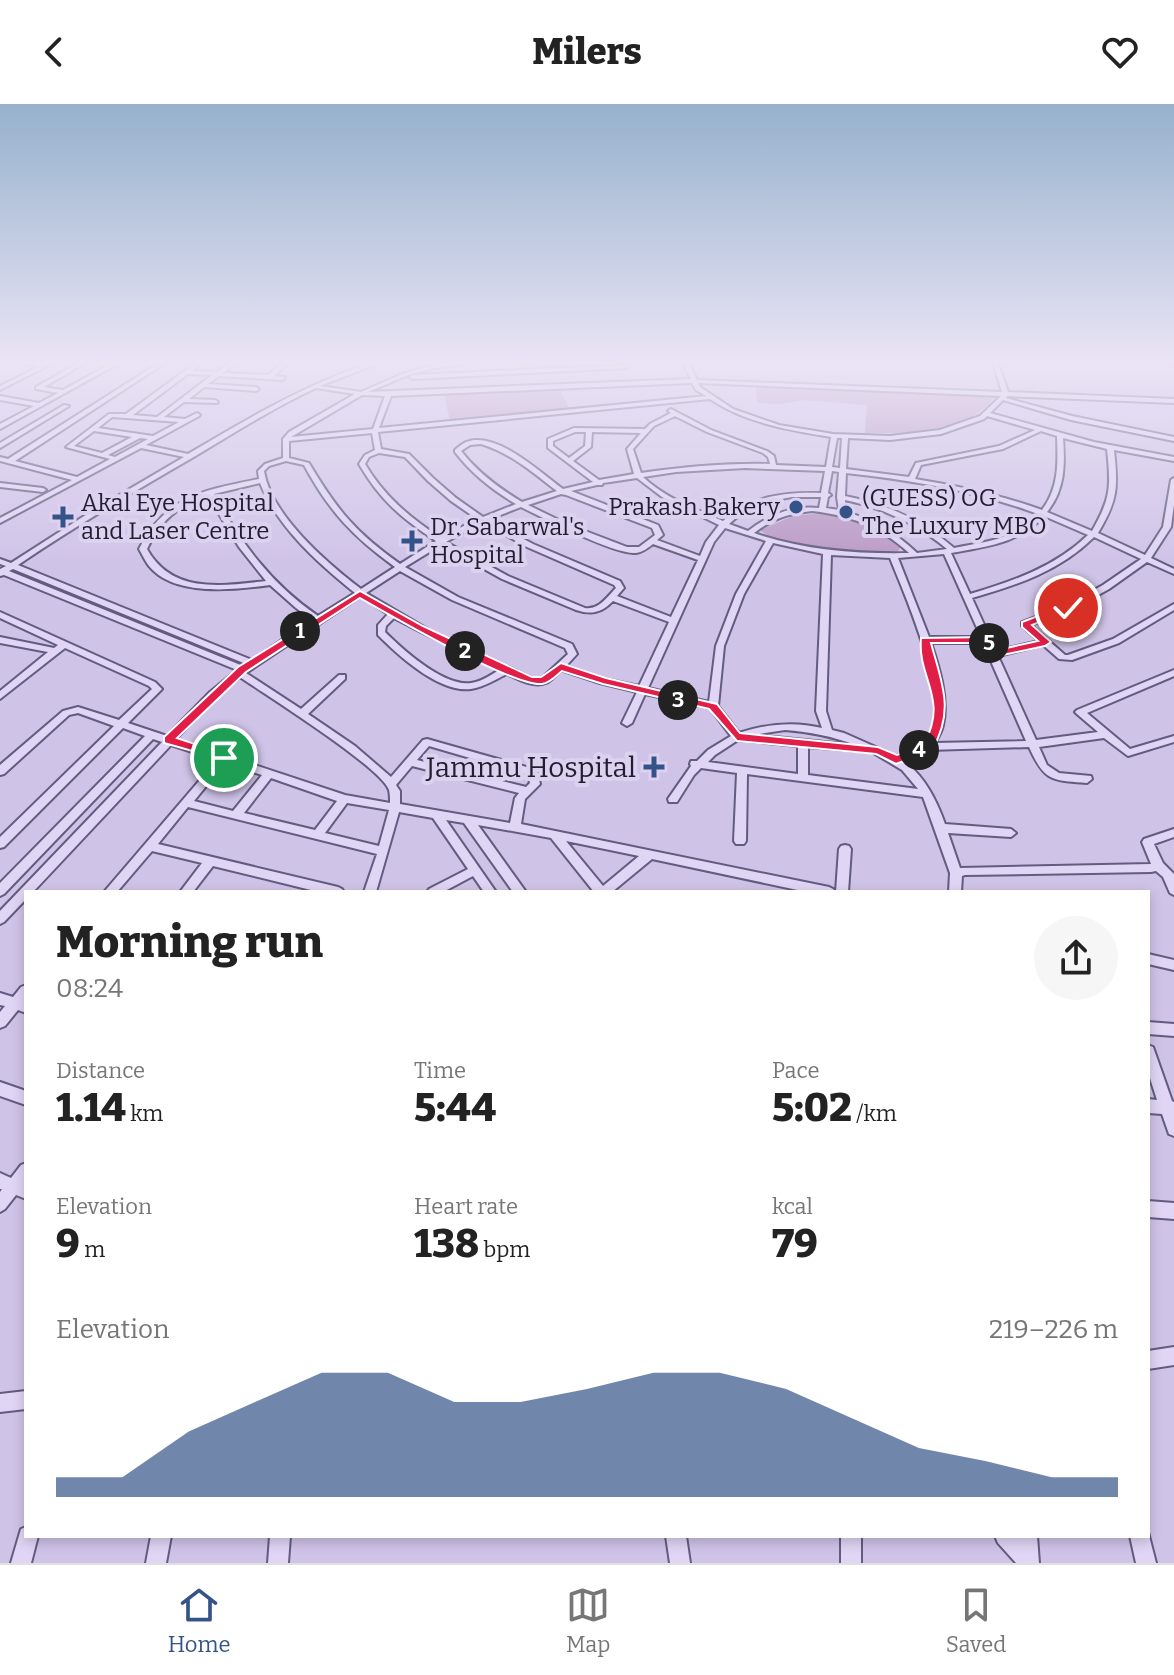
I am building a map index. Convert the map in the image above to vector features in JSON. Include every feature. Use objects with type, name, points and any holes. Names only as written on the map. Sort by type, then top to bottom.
[{"type":"street","points":[[0,446],[28,429]]},
{"type":"street","points":[[10,461],[59,429]]},
{"type":"street","points":[[92,429],[69,447],[116,459]]},
{"type":"street","points":[[93,429],[156,438]]},
{"type":"street","points":[[0,521],[172,429]]},
{"type":"street","points":[[1,572],[44,543],[237,429]]},
{"type":"street","points":[[44,543],[246,429]]},
{"type":"street","points":[[286,459],[286,439],[298,429]]},
{"type":"street","points":[[286,439],[396,429]]},
{"type":"street","points":[[464,429],[470,442]]},
{"type":"street","points":[[588,429],[563,433],[550,440],[550,447],[600,484]]},
{"type":"street","points":[[569,461],[588,447],[589,429]]},
{"type":"street","points":[[591,429],[645,431]]},
{"type":"street","points":[[648,429],[630,449],[639,476],[678,504],[771,539],[827,552],[893,555],[950,552],[1021,533],[1056,493],[1063,473],[1060,436]]},
{"type":"street","points":[[705,429],[765,452],[771,456],[773,465]]},
{"type":"street","points":[[799,429],[845,437],[931,434],[957,429]]},
{"type":"street","points":[[1036,429],[1174,459]]},
{"type":"street","points":[[1125,429],[1174,439]]},
{"type":"street","points":[[912,478],[918,464],[1001,448],[1039,430]]},
{"type":"street","points":[[375,431],[378,451]]},
{"type":"street","points":[[102,456],[139,435]]},
{"type":"street","points":[[822,510],[827,495],[834,436]]},
{"type":"street","points":[[843,513],[841,497],[845,437]]},
{"type":"street","points":[[470,442],[495,444],[565,492],[655,527],[660,533],[638,550],[618,547],[524,505],[486,480],[458,454],[460,447],[470,442]]},
{"type":"street","points":[[141,446],[190,456]]},
{"type":"street","points":[[968,597],[1042,569],[1094,536],[1106,519],[1115,495],[1116,472],[1110,447]]},
{"type":"street","points":[[378,451],[407,455],[431,484],[481,520],[514,540],[617,583],[620,588],[598,609],[587,610],[528,589],[442,541],[398,509],[365,471],[362,460],[378,451]]},
{"type":"street","points":[[0,459],[77,479]]},
{"type":"street","points":[[286,459],[307,464],[335,509],[354,531],[399,565],[468,605],[569,646],[573,654],[544,681],[537,682],[393,614],[360,593],[315,556],[286,522],[261,471],[267,465],[286,459]]},
{"type":"street","points":[[27,890],[213,694],[241,671],[399,565],[442,541],[481,520],[565,492],[639,476],[698,469],[773,465],[843,468],[912,478],[1041,513],[1174,572]]},
{"type":"street","points":[[263,480],[210,493],[179,506],[154,525],[143,549],[146,558],[158,572],[197,585],[269,583]]},
{"type":"street","points":[[1174,480],[1167,527],[1147,559],[1081,601],[1025,624],[1062,657],[1073,657],[1116,641],[1174,606]]},
{"type":"street","points":[[0,485],[43,490]]},
{"type":"street","points":[[210,493],[232,534],[269,583],[291,603],[317,619]]},
{"type":"street","points":[[627,723],[702,559],[722,523],[750,504],[793,495],[827,495]]},
{"type":"street","points":[[841,497],[871,502],[901,513],[924,525],[950,552],[1048,773],[1057,777],[1087,779]]},
{"type":"street","points":[[749,533],[783,514],[822,510],[843,513],[882,526],[915,555]]},
{"type":"street","points":[[713,706],[720,646],[740,594],[771,539]]},
{"type":"street","points":[[652,541],[702,559]]},
{"type":"street","points":[[827,552],[821,711],[828,732]]},
{"type":"street","points":[[893,555],[925,640],[939,696],[939,727],[928,747]]},
{"type":"street","points":[[0,561],[252,663]]},
{"type":"street","points":[[1,572],[241,671],[372,764],[392,783],[396,792],[371,890]]},
{"type":"street","points":[[611,597],[673,621]]},
{"type":"street","points":[[393,614],[382,625],[381,633],[397,650],[456,685],[472,686],[507,670]]},
{"type":"street","points":[[0,615],[156,686],[154,693],[0,844]]},
{"type":"street","points":[[0,638],[16,623]]},
{"type":"street","points":[[0,638],[55,651]]},
{"type":"street","points":[[925,640],[987,640]]},
{"type":"street","points":[[994,654],[1045,642]]},
{"type":"street","points":[[0,696],[64,644]]},
{"type":"street","points":[[561,667],[643,691],[713,706],[737,737],[878,751]]},
{"type":"street","points":[[1174,673],[1082,710],[1083,716],[1128,753],[1174,739]]},
{"type":"street","points":[[301,715],[342,677]]},
{"type":"street","points":[[0,771],[69,712],[78,710],[344,799],[554,834],[820,890]]},
{"type":"street","points":[[809,728],[821,711]]},
{"type":"street","points":[[673,799],[695,764],[737,737],[757,730],[809,728],[828,732],[896,759],[916,777],[927,794],[956,873],[955,890]]},
{"type":"street","points":[[1,888],[152,734]]},
{"type":"street","points":[[896,759],[928,747],[1033,744],[1104,735]]},
{"type":"street","points":[[392,783],[422,745],[431,742],[533,773],[536,779],[520,798],[515,827]]},
{"type":"street","points":[[803,744],[803,778]]},
{"type":"street","points":[[112,890],[224,758]]},
{"type":"street","points":[[409,762],[528,791]]},
{"type":"street","points":[[695,764],[927,794]]},
{"type":"street","points":[[740,841],[742,770]]},
{"type":"street","points":[[236,815],[270,773]]},
{"type":"street","points":[[97,791],[115,797]]},
{"type":"street","points":[[318,835],[344,799]]},
{"type":"street","points":[[186,803],[382,851]]},
{"type":"street","points":[[437,815],[489,890]]},
{"type":"street","points":[[467,819],[519,890]]},
{"type":"street","points":[[940,828],[1011,833]]},
{"type":"street","points":[[1174,833],[1148,842],[1158,866],[1168,874],[1174,890]]},
{"type":"street","points":[[554,834],[601,890]]},
{"type":"street","points":[[150,846],[330,890]]},
{"type":"street","points":[[842,890],[845,849]]},
{"type":"street","points":[[605,890],[650,854]]},
{"type":"street","points":[[188,890],[210,861]]},
{"type":"street","points":[[956,873],[1091,871],[1158,866]]},
{"type":"street","points":[[437,890],[475,870]]},
{"type":"street","points":[[0,919],[24,894]]},
{"type":"street","points":[[1150,959],[1174,965]]},
{"type":"street","points":[[0,999],[21,1006]]},
{"type":"street","points":[[0,1022],[21,1006]]},
{"type":"street","points":[[1150,1028],[1174,1030]]},
{"type":"street","points":[[1150,1056],[1170,1108],[1174,1129]]},
{"type":"street","points":[[0,1089],[24,1097]]},
{"type":"street","points":[[1150,1106],[1170,1108]]},
{"type":"street","points":[[0,1204],[13,1186]]},
{"type":"street","points":[[1150,1209],[1174,1211]]},
{"type":"street","points":[[1150,1360],[1174,1356]]},
{"type":"street","points":[[0,1403],[24,1400]]},
{"type":"street","points":[[21,1563],[27,1538]]},
{"type":"street","points":[[156,1563],[161,1538]]},
{"type":"street","points":[[278,1563],[280,1538]]},
{"type":"street","points":[[676,1538],[680,1563]]},
{"type":"street","points":[[851,1538],[851,1563]]},
{"type":"street","points":[[1007,1538],[1030,1563]]},
{"type":"street","points":[[1027,1538],[1030,1563]]},
{"type":"street","points":[[1140,1538],[1146,1563]]},
{"type":"shaded area","points":[[865,429],[935,429],[900,433],[865,433]]},
{"type":"shaded area","points":[[813,514],[860,521],[901,546],[898,551],[826,549],[787,542],[760,530],[793,516]]},
{"type":"place","name":"Prakash Bakery","points":[[796,507]]},
{"type":"place","name":"(GUESS) OG The Luxury MBO","points":[[846,512]]},
{"type":"place","name":"Akal Eye Hospital and Laser Centre","points":[[63,517]]},
{"type":"place","name":"Dr. Sabarwal's Hospital","points":[[412,541]]},
{"type":"place","name":"Jammu Hospital","points":[[654,767]]},
{"type":"route","points":[[224,758],[169,740],[242,669],[360,593],[419,629],[531,681],[544,681],[561,667],[672,699],[713,706],[737,737],[878,751],[896,759],[928,747],[939,727],[939,696],[925,640],[987,640],[994,654],[1045,642],[1025,624],[1068,608]]}]
